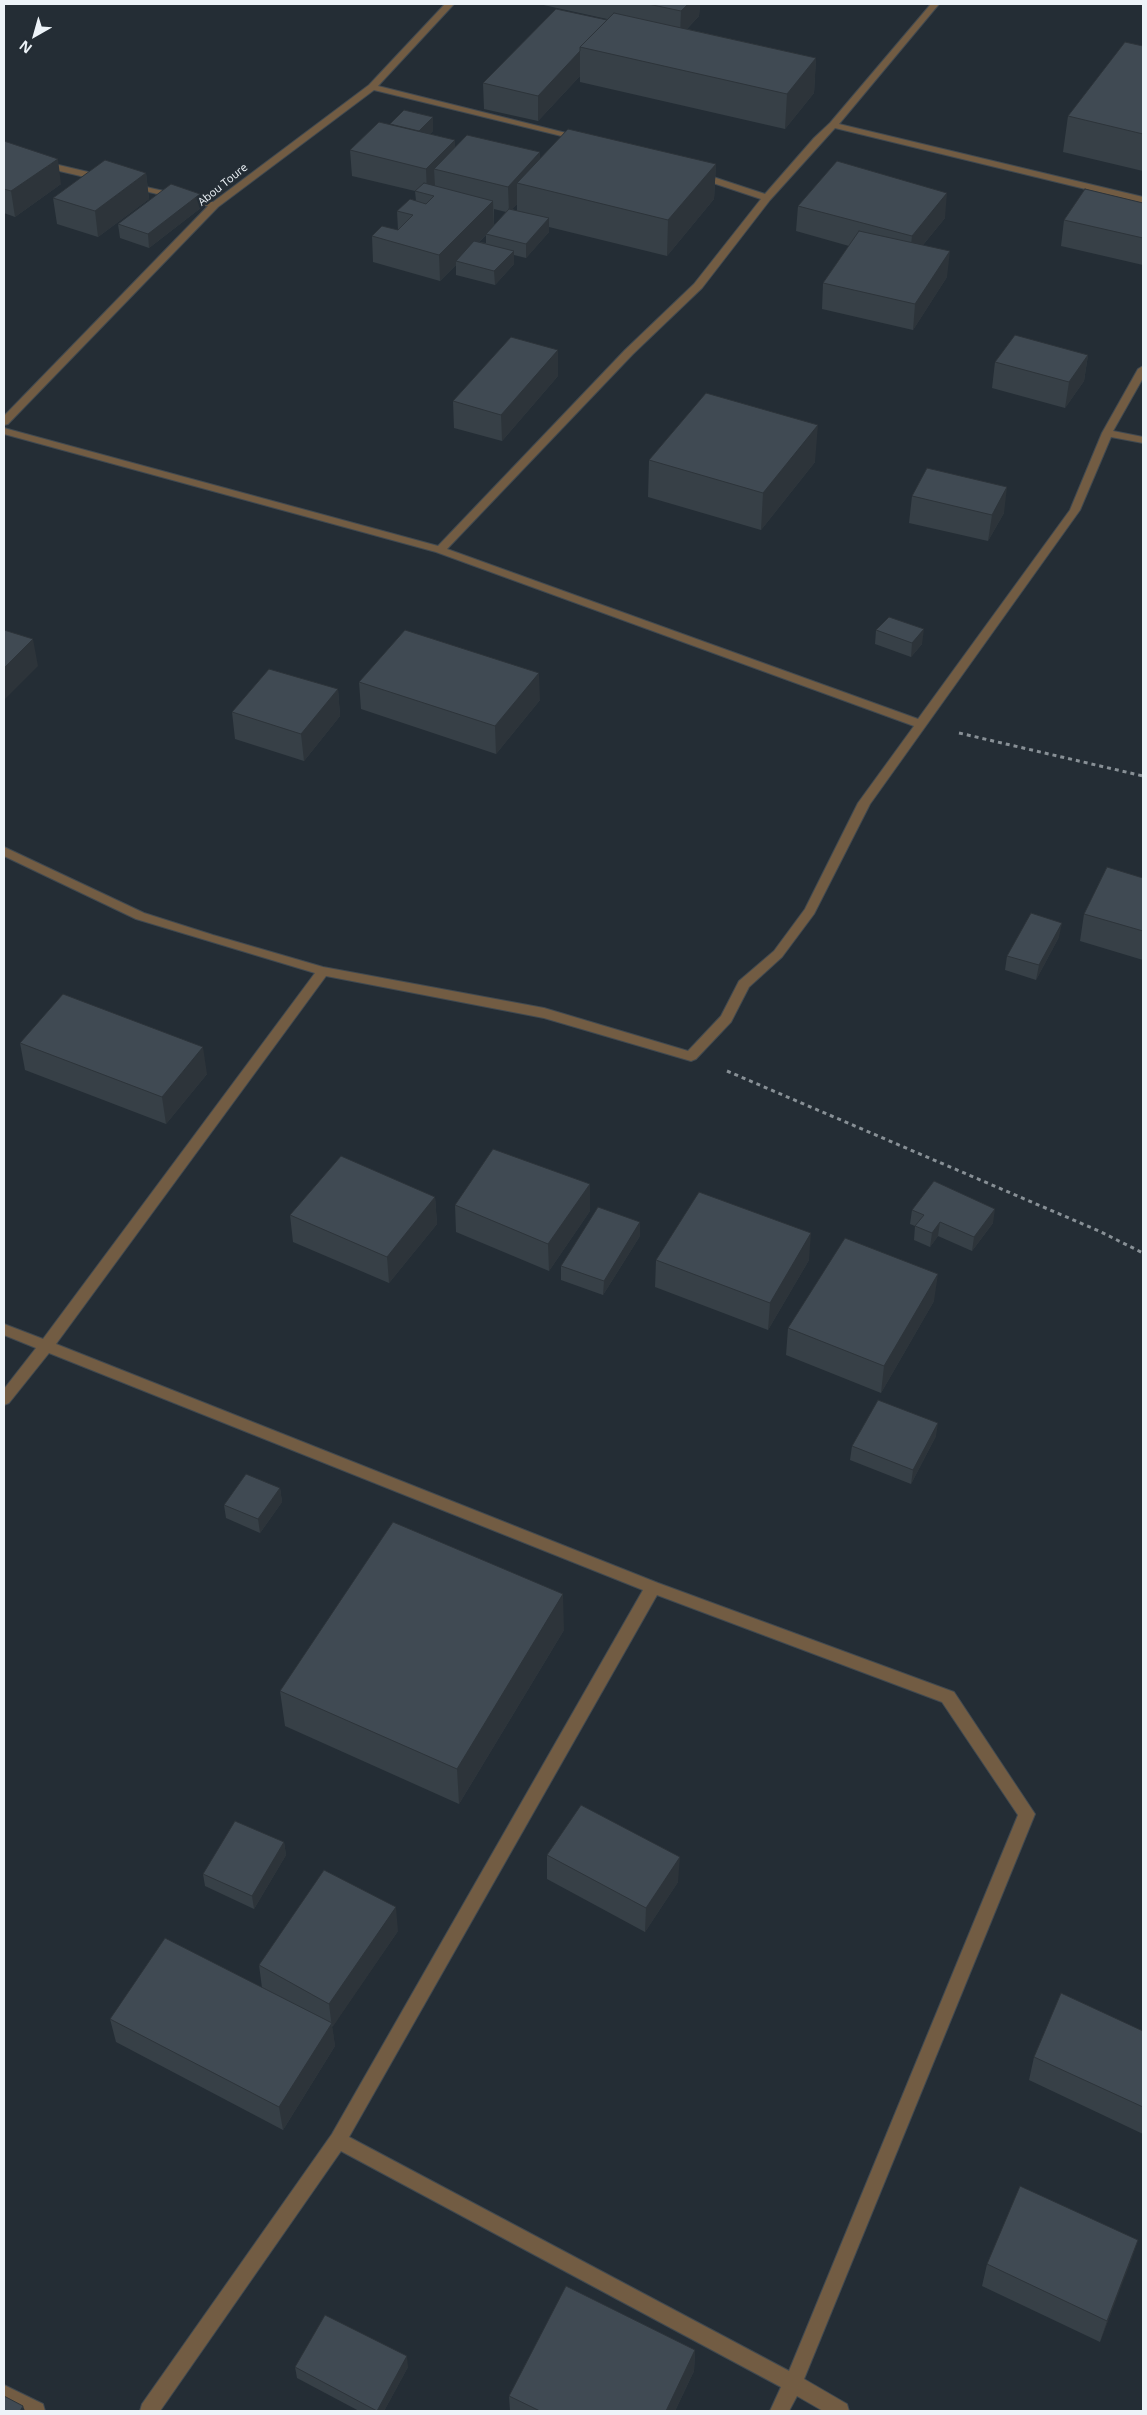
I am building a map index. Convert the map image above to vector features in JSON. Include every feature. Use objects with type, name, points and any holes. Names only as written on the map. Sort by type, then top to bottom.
[{"type":"street","name":"Abou Toure","points":[[4,422],[215,205],[372,87],[450,4]]},
{"type":"street","points":[[440,550],[630,352],[698,286],[767,198],[817,140],[833,125],[935,4]]},
{"type":"street","points":[[372,87],[588,141]]},
{"type":"street","points":[[833,125],[1143,200]]},
{"type":"street","points":[[4,155],[215,205]]},
{"type":"street","points":[[692,173],[767,198]]},
{"type":"street","points":[[4,851],[140,916],[209,938],[323,971],[544,1013],[691,1056],[726,1019],[744,984],[778,954],[810,911],[864,803],[1075,510],[1107,433],[1143,369]]},
{"type":"street","points":[[4,431],[440,550],[921,724]]},
{"type":"street","points":[[1107,433],[1143,440]]},
{"type":"street","points":[[4,1399],[46,1346],[323,971]]},
{"type":"street","points":[[4,1329],[653,1587],[948,1696],[1027,1814],[793,2383],[779,2411]]},
{"type":"street","points":[[150,2411],[338,2140],[653,1587]]},
{"type":"street","points":[[338,2140],[793,2383],[840,2411]]},
{"type":"street","points":[[4,2394],[36,2411]]},
{"type":"path","points":[[921,724],[1143,776]]},
{"type":"path","points":[[691,1056],[1099,1231],[1143,1253]]},
{"type":"building","points":[[648,4],[688,4],[681,11]]},
{"type":"building","points":[[556,9],[607,20],[580,47],[580,51],[538,96],[483,83]]},
{"type":"building","points":[[614,13],[816,58],[787,94],[580,47]]},
{"type":"building","points":[[1125,42],[1143,46],[1143,134],[1068,116]]},
{"type":"building","points":[[404,110],[433,117],[419,131],[390,124]]},
{"type":"building","points":[[379,122],[455,140],[426,169],[350,150]]},
{"type":"building","points":[[568,129],[716,164],[668,220],[517,183]]},
{"type":"building","points":[[467,135],[540,152],[508,187],[434,169]]},
{"type":"building","points":[[4,141],[58,159],[11,191],[4,189]]},
{"type":"building","points":[[105,160],[146,173],[95,211],[53,198]]},
{"type":"building","points":[[837,161],[947,193],[912,236],[798,206]]},
{"type":"building","points":[[424,183],[493,201],[439,255],[372,236],[382,226],[398,230],[413,215],[397,211],[410,199],[426,204],[434,196],[415,191]]},
{"type":"building","points":[[171,184],[200,194],[148,234],[118,224]]},
{"type":"building","points":[[1085,189],[1143,203],[1143,238],[1064,220]]},
{"type":"building","points":[[509,209],[549,218],[526,244],[486,234]]},
{"type":"building","points":[[859,231],[950,251],[915,304],[823,283]]},
{"type":"building","points":[[474,241],[514,251],[494,271],[456,261]]},
{"type":"building","points":[[1015,335],[1088,355],[1069,382],[995,362]]},
{"type":"building","points":[[511,337],[558,350],[501,415],[453,401]]},
{"type":"building","points":[[706,393],[818,425],[763,493],[649,460]]},
{"type":"building","points":[[927,468],[1007,487],[992,515],[912,496]]},
{"type":"building","points":[[889,617],[924,629],[912,643],[876,630]]},
{"type":"building","points":[[4,630],[33,639],[4,668]]},
{"type":"building","points":[[405,630],[539,673],[495,726],[359,682]]},
{"type":"building","points":[[269,669],[338,689],[301,734],[232,712]]},
{"type":"building","points":[[1107,867],[1143,878],[1143,931],[1084,914]]},
{"type":"building","points":[[1031,913],[1062,923],[1039,965],[1007,956]]},
{"type":"building","points":[[63,994],[203,1047],[162,1097],[20,1043]]},
{"type":"building","points":[[493,1149],[590,1184],[548,1244],[455,1205]]},
{"type":"building","points":[[341,1156],[435,1197],[387,1257],[290,1215]]},
{"type":"building","points":[[934,1181],[995,1209],[974,1237],[940,1222],[932,1233],[915,1226],[924,1215],[912,1210]]},
{"type":"building","points":[[699,1192],[811,1233],[770,1303],[656,1260]]},
{"type":"building","points":[[598,1207],[640,1222],[604,1281],[561,1266]]},
{"type":"building","points":[[845,1238],[938,1274],[884,1366],[788,1328]]},
{"type":"building","points":[[878,1400],[938,1423],[913,1470],[852,1446]]},
{"type":"building","points":[[246,1474],[280,1488],[258,1519],[224,1505]]},
{"type":"building","points":[[393,1522],[563,1594],[457,1769],[280,1691]]},
{"type":"building","points":[[581,1805],[680,1857],[646,1908],[547,1855]]},
{"type":"building","points":[[235,1821],[284,1842],[252,1896],[203,1874]]},
{"type":"building","points":[[324,1870],[396,1907],[329,2004],[259,1965]]},
{"type":"building","points":[[165,1938],[332,2023],[279,2107],[110,2019]]},
{"type":"building","points":[[1061,1993],[1143,2031],[1143,2107],[1034,2057]]},
{"type":"building","points":[[1020,2186],[1138,2240],[1107,2321],[987,2264]]},
{"type":"building","points":[[566,2286],[695,2350],[666,2411],[540,2411],[509,2396]]},
{"type":"building","points":[[325,2315],[407,2356],[377,2411],[295,2367]]},
{"type":"building","points":[[4,2396],[23,2406],[20,2411],[4,2411]]}]
